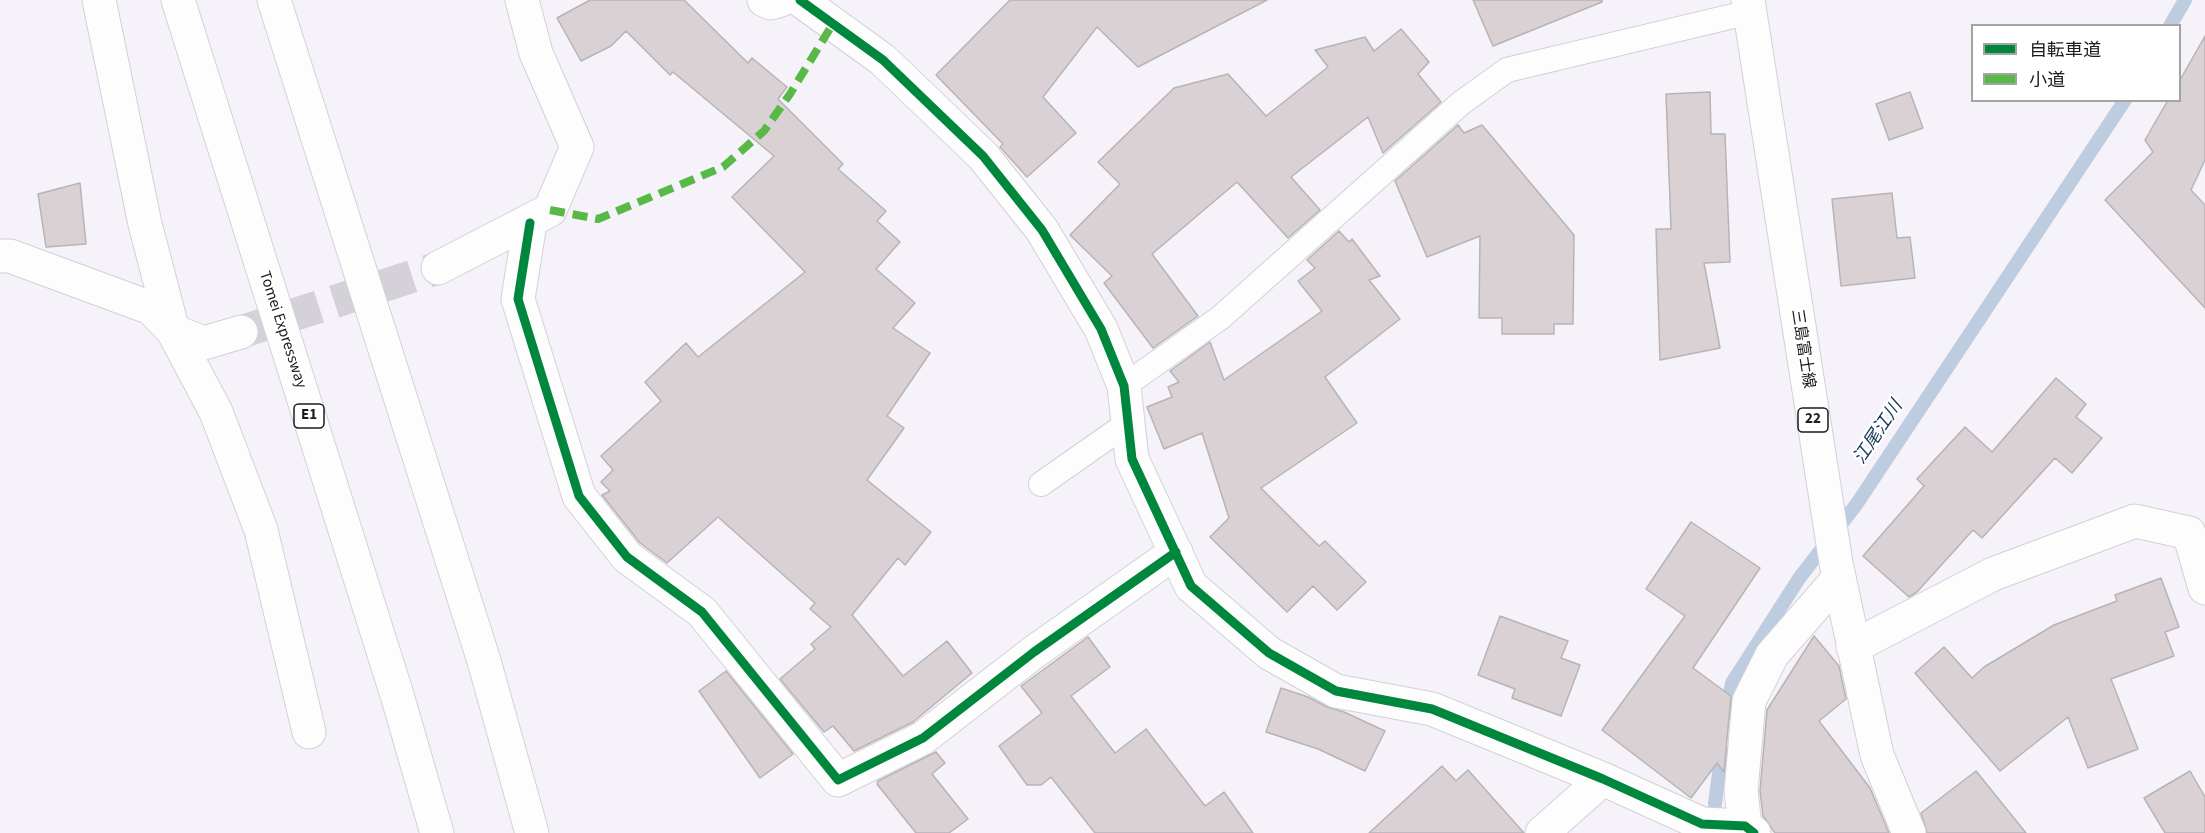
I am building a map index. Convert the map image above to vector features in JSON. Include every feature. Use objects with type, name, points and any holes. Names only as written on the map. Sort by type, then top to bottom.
[{"type":"main road","points":[[99,0],[145,224],[173,331],[216,412],[261,530],[309,732]]},
{"type":"main road","name":"Tomei Expressway","points":[[178,0],[397,695],[437,833]]},
{"type":"main road","points":[[274,0],[484,661],[532,833]]},
{"type":"main road","points":[[438,268],[530,223],[550,210],[577,147],[536,53],[522,0]]},
{"type":"main road","points":[[764,0],[771,3],[781,0]]},
{"type":"main road","points":[[800,0],[884,60],[982,156],[1042,230],[1101,329],[1124,387],[1132,459],[1191,586],[1269,652],[1336,691],[1431,709],[1603,779],[1702,824],[1750,830],[1741,791],[1749,700],[1773,655],[1839,578]]},
{"type":"main road","name":"三島富士線","points":[[1749,6],[1839,578],[1877,754],[1909,833]]},
{"type":"main road","points":[[530,223],[518,299],[579,496],[627,557],[702,612],[838,780],[923,738],[1034,652],[1176,552]]},
{"type":"main road","points":[[0,256],[10,256],[151,308],[173,331],[204,343],[241,332]]},
{"type":"main road","points":[[1853,646],[1992,574],[2135,521],[2190,533],[2205,588]]},
{"type":"main road","points":[[1542,833],[1603,779]]},
{"type":"lane","points":[[1124,387],[1220,318],[1461,103],[1507,70],[1749,6]]},
{"type":"lane","points":[[1041,484],[1128,423]]},
{"type":"building","points":[[590,0],[684,0],[748,63],[752,58],[787,87],[778,99],[843,164],[838,169],[886,211],[877,221],[900,242],[876,269],[915,303],[893,328],[930,353],[887,416],[904,428],[867,480],[931,532],[905,565],[898,558],[852,615],[903,676],[947,641],[972,673],[913,722],[854,751],[833,726],[824,732],[780,679],[815,649],[811,644],[831,627],[810,609],[815,603],[718,517],[667,563],[640,543],[602,495],[610,491],[601,482],[613,470],[601,456],[661,401],[645,382],[686,343],[698,357],[805,272],[732,197],[774,156],[673,72],[670,75],[626,31],[611,46],[581,61],[557,18]]},
{"type":"building","points":[[1010,0],[1267,0],[1138,67],[1097,27],[1043,97],[1076,133],[1027,177],[1000,147],[1003,144],[936,75]]},
{"type":"building","points":[[1473,0],[1602,0],[1602,2],[1493,46]]},
{"type":"building","points":[[1401,29],[1429,62],[1418,74],[1441,102],[1383,153],[1368,117],[1291,177],[1320,210],[1288,238],[1237,182],[1152,254],[1198,316],[1153,348],[1104,283],[1112,276],[1070,235],[1120,184],[1098,162],[1174,88],[1228,74],[1266,116],[1328,67],[1315,50],[1365,37],[1374,51]]},
{"type":"building","points":[[2205,36],[2205,160],[2191,190],[2205,205],[2205,308],[2105,200],[2153,152],[2145,140],[2167,102],[2181,102],[2181,78]]},
{"type":"building","points":[[1710,92],[1711,134],[1725,134],[1730,262],[1704,263],[1720,348],[1660,360],[1656,229],[1671,229],[1666,94]]},
{"type":"building","points":[[1910,92],[1923,128],[1889,140],[1876,104]]},
{"type":"building","points":[[1458,125],[1464,133],[1482,125],[1574,235],[1573,324],[1554,324],[1554,334],[1502,334],[1502,318],[1479,318],[1480,236],[1427,257],[1395,181]]},
{"type":"building","points":[[80,183],[86,244],[46,247],[38,194]]},
{"type":"building","points":[[1892,193],[1897,238],[1910,237],[1915,278],[1841,286],[1832,199]]},
{"type":"building","points":[[1339,231],[1349,242],[1352,239],[1380,276],[1369,280],[1400,319],[1325,377],[1357,423],[1261,488],[1319,546],[1325,541],[1366,582],[1337,610],[1313,586],[1287,612],[1210,537],[1229,518],[1202,433],[1164,449],[1147,407],[1172,397],[1168,387],[1179,382],[1170,371],[1210,342],[1224,380],[1322,311],[1298,281],[1315,268],[1307,260]]},
{"type":"building","points":[[2056,378],[2086,404],[2076,417],[2102,438],[2072,473],[2055,458],[1982,538],[1973,530],[1917,592],[1909,597],[1863,556],[1924,486],[1917,479],[1965,427],[1992,452]]},
{"type":"building","points":[[1691,522],[1760,568],[1693,668],[1731,696],[1724,772],[1717,763],[1691,798],[1602,730],[1685,616],[1646,589]]},
{"type":"building","points":[[2161,578],[2179,627],[2165,632],[2174,656],[2111,679],[2138,749],[2088,768],[2068,717],[2000,771],[1915,673],[1944,647],[1972,678],[1984,667],[2054,625],[2117,601],[2115,595]]},
{"type":"building","points":[[1500,616],[1568,641],[1561,658],[1580,665],[1561,716],[1512,698],[1515,689],[1478,675]]},
{"type":"building","points":[[1814,636],[1839,666],[1846,699],[1819,721],[1870,788],[1889,833],[1775,833],[1763,816],[1760,791],[1767,710]]},
{"type":"building","points":[[1088,637],[1110,667],[1071,696],[1115,753],[1146,729],[1205,806],[1224,792],[1253,833],[1095,833],[1051,777],[1041,785],[1027,785],[999,746],[1042,713],[1021,686]]},
{"type":"building","points":[[726,671],[793,754],[760,778],[699,691]]},
{"type":"building","points":[[1281,688],[1308,697],[1385,731],[1365,771],[1318,749],[1266,732]]},
{"type":"building","points":[[936,752],[945,763],[932,774],[968,819],[949,833],[916,833],[877,784],[878,781]]},
{"type":"building","points":[[1442,766],[1456,781],[1468,770],[1524,833],[1369,833]]},
{"type":"building","points":[[1976,771],[2026,833],[1927,833],[1921,813]]},
{"type":"building","points":[[2190,771],[2205,797],[2205,833],[2165,833],[2144,798]]},
{"type":"waterway","name":"江尾江川","points":[[2171,24],[2185,0]]},
{"type":"waterway","name":"江尾江川","points":[[1726,713],[1732,683],[1800,577],[1856,505],[2124,102]]},
{"type":"waterway","name":"江尾江川","points":[[1715,804],[1722,750]]},
{"type":"tunnel","points":[[241,332],[438,268]]},
{"type":"marked path","points":[[550,210],[598,219],[723,167],[764,131],[790,94],[834,22]]},
{"type":"cycle path","points":[[800,0],[883,60],[983,156],[1042,230],[1101,329],[1124,386],[1132,459],[1191,586],[1269,653],[1336,691],[1432,709],[1603,779],[1702,824],[1745,826],[1754,833]]},
{"type":"cycle path","points":[[530,223],[518,299],[579,496],[627,557],[702,612],[838,780],[923,738],[1034,652],[1176,552]]}]
